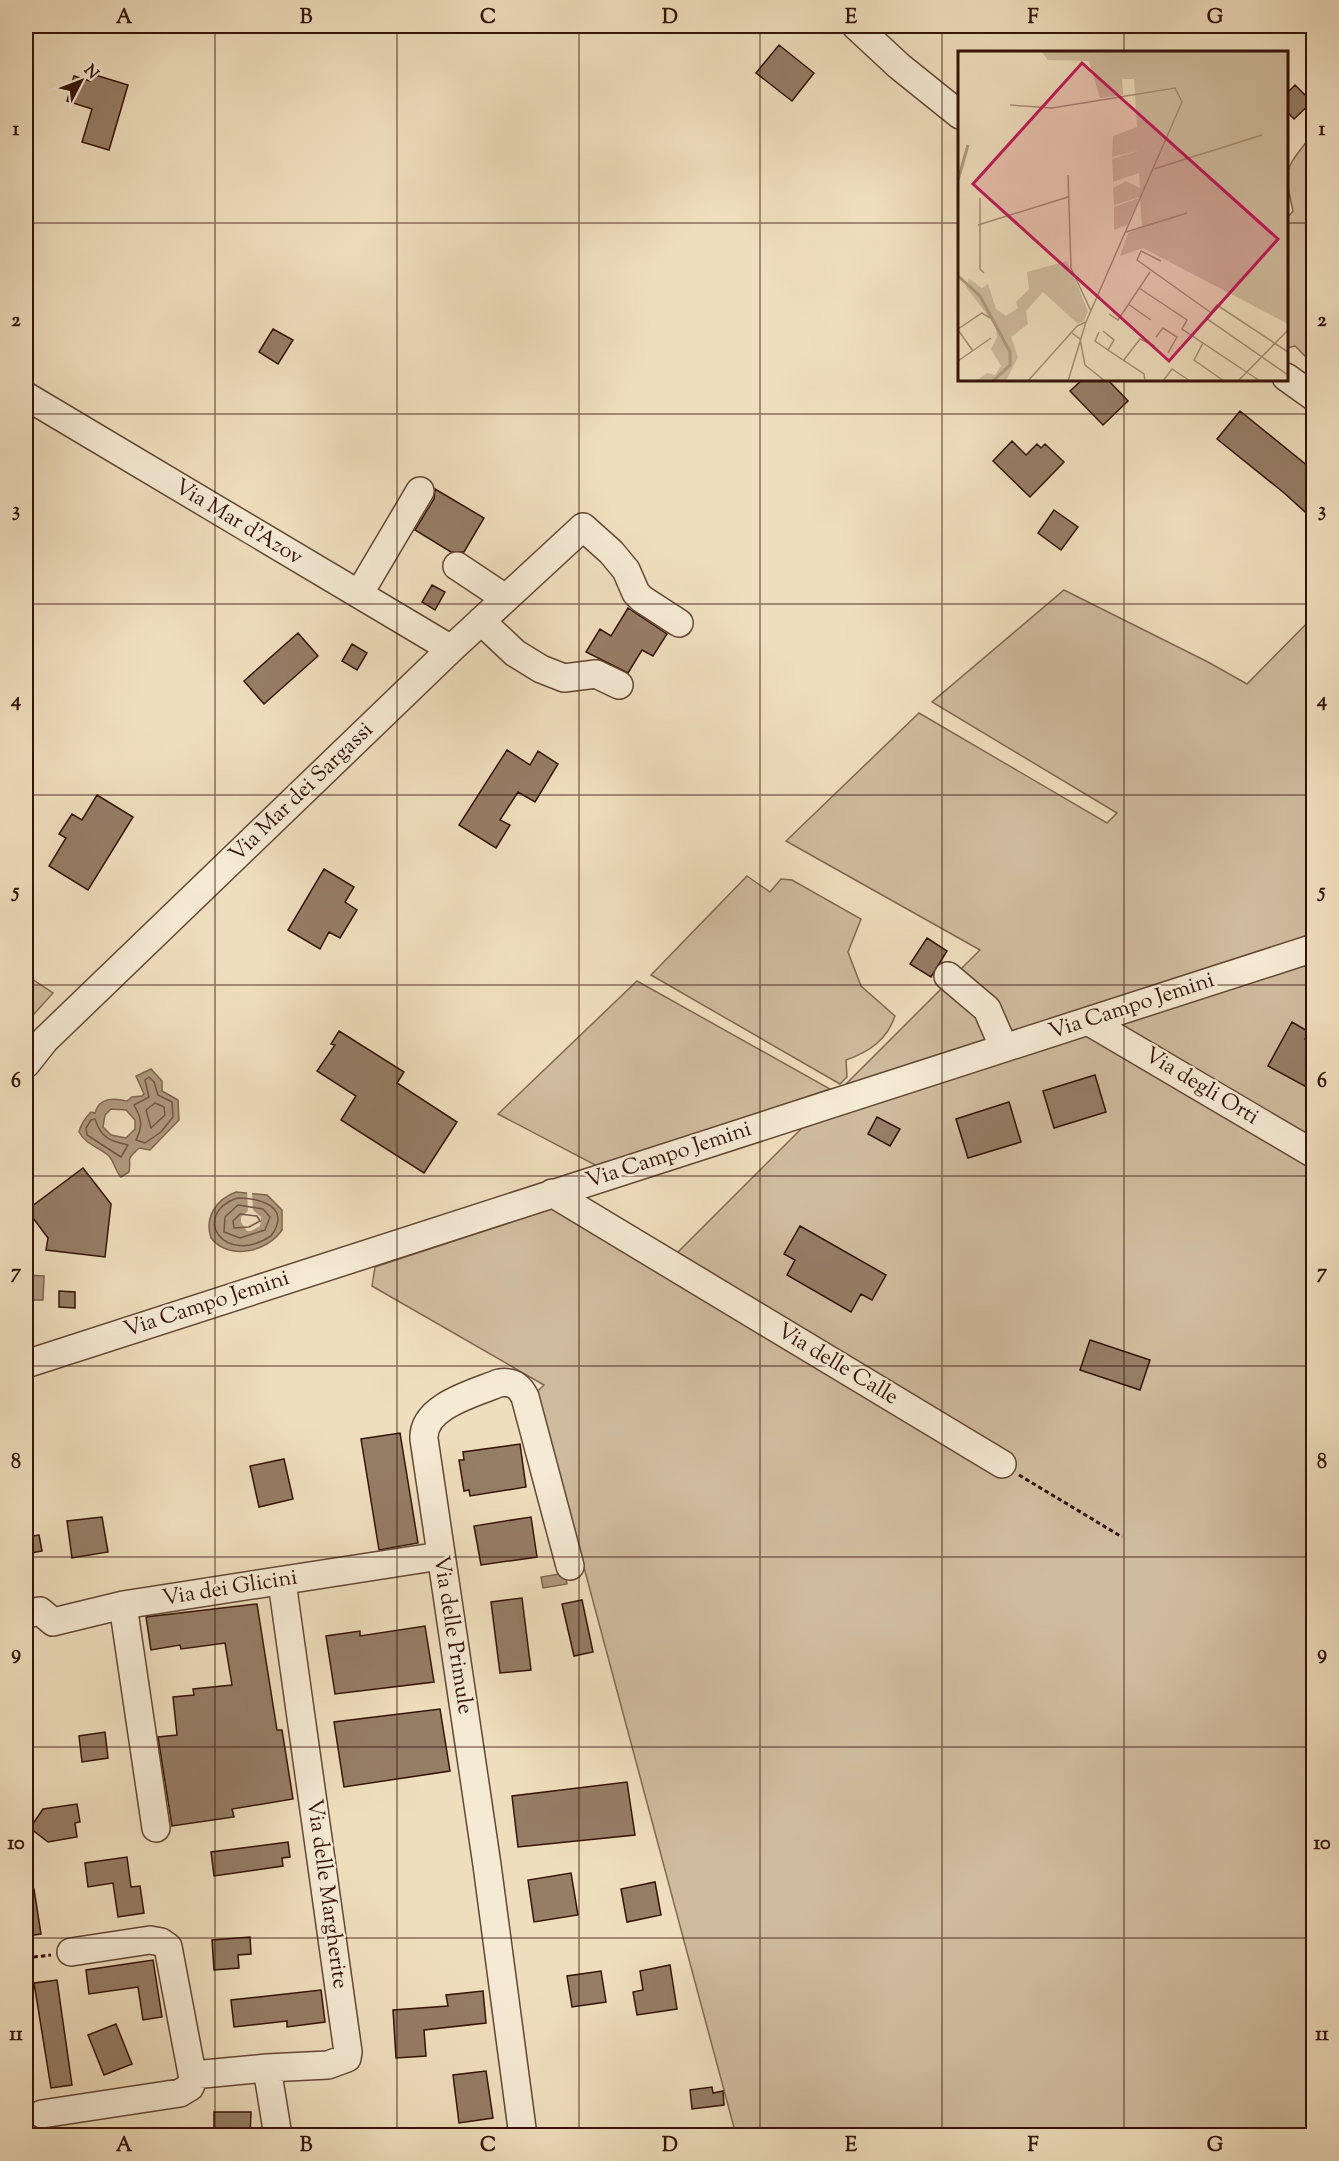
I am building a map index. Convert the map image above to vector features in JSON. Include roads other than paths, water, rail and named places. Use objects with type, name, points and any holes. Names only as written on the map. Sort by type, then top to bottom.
[{"type":"street","points":[[856,26],[958,113]]},
{"type":"street","points":[[1288,378],[1314,398]]},
{"type":"street","name":"Via Mar d'Azov","points":[[26,396],[451,649]]},
{"type":"street","points":[[359,594],[420,491]]},
{"type":"street","name":"Via Mar dei Sargassi","points":[[26,1064],[45,1040],[451,649],[583,526],[611,552],[626,570],[636,593],[679,623]]},
{"type":"street","points":[[457,566],[505,598]]},
{"type":"street","points":[[481,621],[515,653],[541,669],[564,678],[596,674],[619,685]]},
{"type":"street","name":"Via Campo Jemini","points":[[26,1364],[552,1193],[932,1083],[1004,1048],[1314,948]]},
{"type":"street","points":[[948,976],[987,1009],[1004,1048]]},
{"type":"street","name":"Via degli Orti","points":[[1088,1021],[1314,1154]]},
{"type":"street","name":"Via delle Calle","points":[[552,1193],[1002,1464]]},
{"type":"street","name":"Via delle Primule","points":[[523,2136],[487,1865],[424,1439],[426,1426],[447,1406],[499,1383],[510,1382],[519,1388],[525,1397],[570,1566]]},
{"type":"street","name":"Via dei Glicini","points":[[26,1614],[40,1611],[53,1622],[123,1605],[440,1556]]},
{"type":"street","name":"Via delle Margherite","points":[[267,2068],[335,2064],[347,2058],[348,2052],[282,1582]]},
{"type":"street","points":[[123,1605],[156,1828]]},
{"type":"street","points":[[42,2114],[180,2093],[190,2087],[193,2075],[168,1947],[161,1942],[150,1940],[70,1952]]},
{"type":"street","points":[[193,2075],[267,2068],[278,2136]]},
{"type":"water","points":[[151,1069],[162,1081],[162,1091],[178,1100],[179,1120],[150,1150],[139,1148],[130,1158],[129,1172],[121,1177],[109,1156],[89,1143],[79,1132],[87,1117],[91,1112],[95,1113],[103,1101],[117,1099],[127,1101],[132,1097],[142,1096],[144,1094],[136,1076]],"holes":[[[111,1109],[126,1110],[135,1120],[135,1129],[126,1138],[111,1135],[103,1127],[105,1115]]]},
{"type":"water","points":[[236,1192],[267,1195],[282,1210],[282,1230],[267,1244],[248,1251],[237,1251],[228,1250],[211,1238],[209,1223],[214,1210],[223,1199]]},
{"type":"water","points":[[26,1275],[44,1276],[43,1300],[26,1300]]},
{"type":"water","points":[[565,1573],[567,1584],[543,1588],[541,1577]]}]
